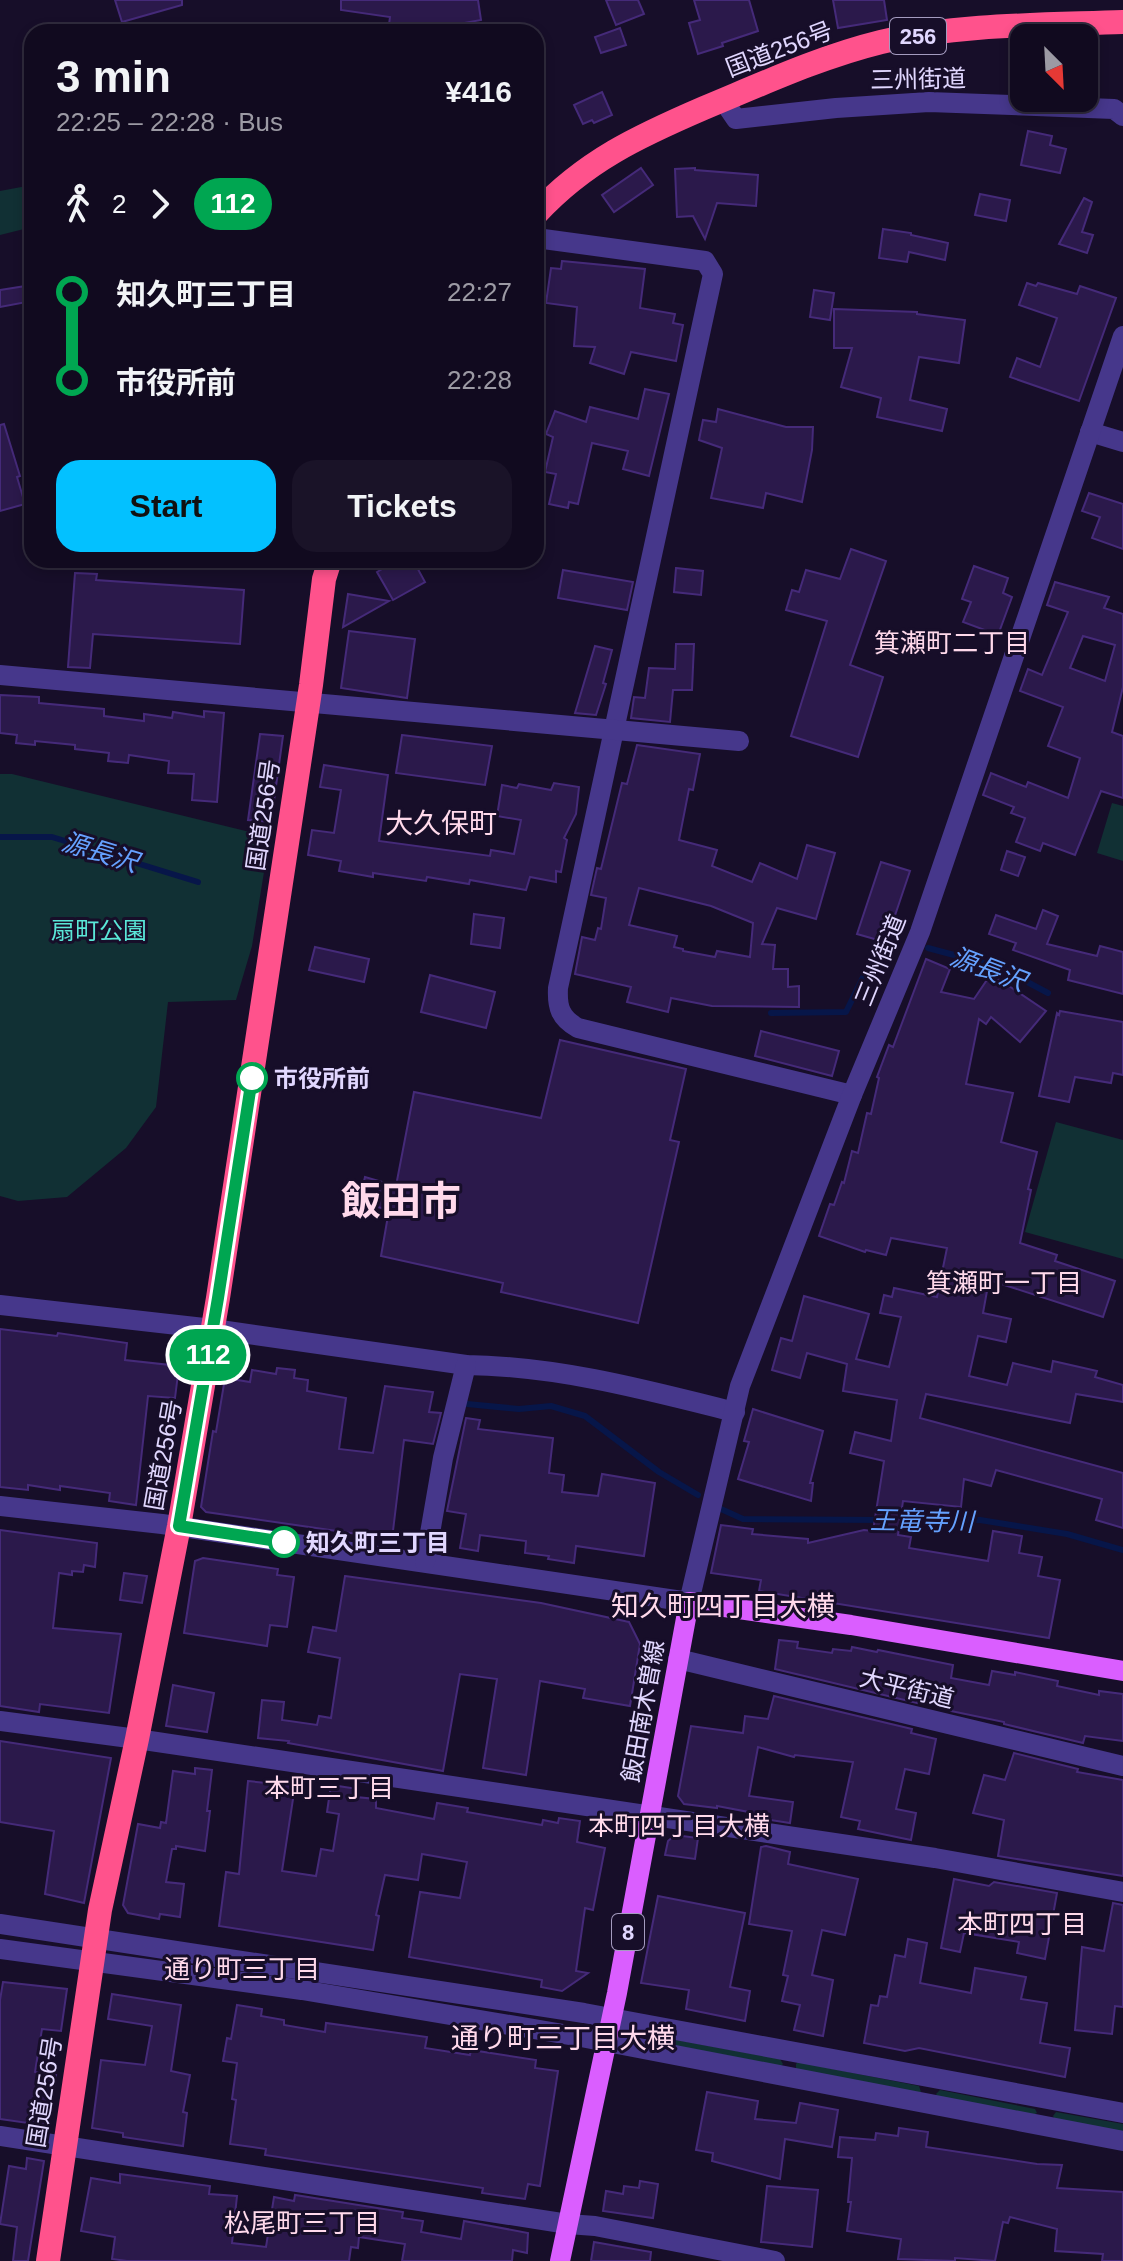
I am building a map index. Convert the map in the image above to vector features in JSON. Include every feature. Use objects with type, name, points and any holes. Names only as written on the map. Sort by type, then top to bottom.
[{"type":"highway","name":"国道256号","points":[[544,206],[579,173],[613,150],[723,100],[832,57],[881,42],[958,30],[1123,22]]},
{"type":"highway","name":"国道256号","points":[[48,2261],[100,1910],[179,1526],[213,1329],[327,568]]},
{"type":"main road","name":"飯田南木曽線","points":[[560,2261],[611,2018],[689,1602]]},
{"type":"main road","points":[[689,1602],[851,1625],[1123,1671]]},
{"type":"street","name":"三州街道","points":[[723,100],[736,119],[929,102],[1114,109],[1123,116]]},
{"type":"street","points":[[544,239],[705,261],[713,274],[558,988],[557,1007],[566,1021],[578,1028],[852,1095]]},
{"type":"street","name":"三州街道","points":[[689,1602],[740,1386],[939,880],[1123,336]]},
{"type":"street","points":[[1090,432],[1123,442]]},
{"type":"street","points":[[0,675],[739,741]]},
{"type":"street","points":[[0,1305],[213,1329],[466,1365],[507,1365],[583,1376],[735,1412]]},
{"type":"street","points":[[425,1562],[443,1458],[466,1365]]},
{"type":"street","points":[[0,1506],[179,1526],[689,1602]]},
{"type":"street","name":"大平街道","points":[[678,1659],[1123,1766]]},
{"type":"street","points":[[0,1721],[935,1858],[1123,1892]]},
{"type":"street","points":[[0,1924],[95,1950],[124,1964],[302,1990],[606,2042],[1123,2141]]},
{"type":"street","points":[[0,1949],[95,1950],[611,2018],[1123,2113]]},
{"type":"street","points":[[0,2136],[595,2226],[775,2261]]},
{"type":"green space","points":[[24,186],[24,229],[0,235],[0,191]]},
{"type":"green space","name":"扇町公園","points":[[0,774],[12,774],[258,834],[253,865],[264,872],[252,946],[236,1000],[168,1002],[156,1107],[126,1148],[67,1197],[18,1201],[0,1196]]},
{"type":"green space","points":[[1112,803],[1123,806],[1123,861],[1097,853]]},
{"type":"green space","points":[[1056,1122],[1123,1140],[1123,1259],[1025,1232]]},
{"type":"green space","points":[[654,2036],[780,2059],[783,2064],[656,2042]]},
{"type":"green space","points":[[798,2062],[919,2086],[921,2092],[917,2094],[796,2069]]},
{"type":"green space","points":[[940,2090],[1035,2109],[1037,2113],[1033,2115],[938,2097],[936,2094]]},
{"type":"green space","points":[[1056,2112],[1123,2124],[1123,2132],[1055,2120],[1053,2116]]},
{"type":"building","points":[[115,0],[182,0],[182,5],[122,22]]},
{"type":"building","points":[[341,0],[478,0],[481,20],[459,24],[389,24],[390,17],[341,10]]},
{"type":"building","points":[[606,0],[638,0],[644,14],[616,25]]},
{"type":"building","points":[[694,0],[749,0],[758,31],[698,54],[689,23],[700,20]]},
{"type":"building","points":[[833,0],[884,0],[887,20],[838,28]]},
{"type":"building","points":[[620,28],[626,45],[601,53],[595,37]]},
{"type":"building","points":[[602,92],[612,115],[583,124],[574,105]]},
{"type":"building","points":[[1028,131],[1052,136],[1050,145],[1066,149],[1060,173],[1021,165]]},
{"type":"building","points":[[641,168],[653,185],[614,212],[602,195]]},
{"type":"building","points":[[695,168],[758,175],[756,206],[717,203],[705,239],[693,216],[677,217],[675,169]]},
{"type":"building","points":[[980,194],[1010,200],[1006,221],[975,215]]},
{"type":"building","points":[[1084,198],[1092,202],[1082,232],[1093,235],[1087,253],[1059,244]]},
{"type":"building","points":[[883,229],[948,243],[945,260],[909,252],[907,262],[879,258]]},
{"type":"building","points":[[562,261],[645,269],[640,308],[675,314],[673,323],[683,325],[676,361],[631,352],[624,374],[590,363],[595,347],[574,346],[577,307],[546,303],[551,268],[561,269]]},
{"type":"building","points":[[1027,283],[1077,294],[1080,286],[1116,298],[1079,401],[1010,377],[1017,358],[1040,367],[1057,318],[1019,305]]},
{"type":"building","points":[[24,286],[24,302],[0,307],[0,290]]},
{"type":"building","points":[[814,290],[834,293],[830,320],[810,317]]},
{"type":"building","points":[[834,309],[917,312],[965,320],[959,363],[919,357],[910,400],[947,409],[942,431],[877,417],[881,398],[841,387],[852,348],[834,348]]},
{"type":"building","points":[[645,389],[669,394],[649,476],[623,469],[628,451],[592,443],[578,504],[569,502],[568,508],[549,504],[556,474],[545,472],[553,437],[546,434],[555,411],[586,422],[590,407],[638,419]]},
{"type":"building","points":[[718,409],[786,427],[813,427],[802,502],[766,493],[763,508],[711,498],[722,448],[699,440],[703,420],[716,422]]},
{"type":"building","points":[[4,424],[20,476],[17,477],[24,504],[0,511],[0,425]]},
{"type":"building","points":[[1089,493],[1123,504],[1123,549],[1092,538],[1100,517],[1082,511]]},
{"type":"building","points":[[851,549],[886,561],[850,665],[883,677],[858,757],[791,736],[827,621],[786,610],[792,590],[799,592],[806,570],[840,579]]},
{"type":"building","points":[[974,566],[1008,578],[1003,593],[1012,597],[998,635],[963,622],[971,602],[962,599]]},
{"type":"building","points":[[384,568],[417,568],[425,582],[393,600],[377,572]]},
{"type":"building","points":[[676,568],[703,571],[701,595],[674,592]]},
{"type":"building","points":[[563,570],[633,582],[627,610],[558,598]]},
{"type":"building","points":[[75,573],[97,574],[96,580],[244,590],[240,644],[93,634],[90,668],[68,667]]},
{"type":"building","points":[[1055,582],[1109,597],[1104,608],[1123,614],[1123,687],[1112,732],[1123,736],[1123,798],[1101,791],[1075,855],[1043,843],[1040,851],[1016,842],[1025,818],[1011,813],[1014,807],[983,795],[991,773],[1026,787],[1028,782],[1068,798],[1080,758],[1048,746],[1063,707],[1020,691],[1028,669],[1042,675],[1068,612],[1047,605]],"holes":[[[1083,636],[1115,645],[1105,681],[1070,668]]]},
{"type":"building","points":[[348,594],[389,601],[343,627]]},
{"type":"building","points":[[349,631],[415,639],[407,698],[341,688]]},
{"type":"building","points":[[676,644],[694,644],[692,690],[673,690],[670,722],[631,718],[634,697],[645,698],[649,668],[675,669]]},
{"type":"building","points":[[595,646],[612,650],[603,683],[606,684],[596,715],[575,713]]},
{"type":"building","points":[[0,695],[39,697],[39,703],[104,709],[104,716],[144,721],[144,714],[172,718],[173,712],[204,717],[204,711],[224,713],[217,802],[192,800],[194,774],[168,773],[169,761],[129,755],[128,763],[108,761],[109,753],[75,749],[75,745],[35,741],[35,745],[16,743],[17,735],[0,733]]},
{"type":"building","points":[[260,734],[283,736],[271,822],[248,820]]},
{"type":"building","points":[[402,735],[492,746],[485,785],[396,773]]},
{"type":"building","points":[[637,745],[700,754],[679,840],[717,850],[712,866],[752,882],[760,863],[797,879],[807,845],[835,853],[816,919],[777,908],[762,944],[775,945],[773,969],[788,969],[788,987],[799,986],[799,1007],[712,1006],[671,998],[668,1012],[627,1002],[631,987],[575,974],[582,937],[595,940],[598,928],[601,929],[606,898],[591,895],[597,868],[601,869],[622,783],[627,784]],"holes":[[[639,888],[711,906],[753,923],[750,957],[717,951],[715,957],[683,951],[674,947],[677,936],[629,925]]]},
{"type":"building","points":[[324,765],[388,775],[379,841],[490,856],[491,850],[514,854],[521,820],[497,816],[502,785],[517,788],[519,784],[551,790],[554,783],[579,787],[576,814],[564,838],[567,840],[561,872],[556,871],[556,882],[530,877],[526,890],[470,880],[469,884],[427,877],[426,881],[339,871],[341,861],[308,855],[312,830],[334,833],[341,790],[320,787]]},
{"type":"building","points":[[1007,851],[1025,857],[1018,876],[1001,870]]},
{"type":"building","points":[[881,862],[910,871],[887,939],[879,937],[878,940],[857,934]]},
{"type":"building","points":[[1043,910],[1058,916],[1047,944],[1097,956],[1100,946],[1123,952],[1123,994],[1068,980],[1070,970],[1013,950],[1016,943],[989,934],[996,915],[1036,929]]},
{"type":"building","points":[[474,914],[504,918],[500,948],[471,944]]},
{"type":"building","points":[[315,947],[369,959],[364,982],[309,970]]},
{"type":"building","points":[[926,959],[950,969],[941,992],[974,999],[991,974],[1046,1011],[1020,1042],[991,1017],[986,1024],[979,1019],[966,1084],[1013,1093],[1001,1142],[1037,1152],[1020,1243],[1057,1255],[1055,1261],[1115,1281],[1103,1317],[989,1280],[983,1313],[1011,1319],[1006,1342],[978,1336],[969,1376],[1007,1385],[1013,1363],[1051,1372],[1053,1361],[1097,1371],[1095,1377],[1123,1385],[1123,1402],[1076,1394],[1070,1423],[926,1394],[920,1418],[1123,1473],[1123,1528],[1096,1520],[1102,1499],[996,1470],[991,1486],[964,1479],[961,1507],[903,1501],[898,1535],[911,1537],[909,1548],[988,1561],[993,1531],[1022,1536],[1019,1553],[1042,1557],[1038,1576],[1060,1580],[1049,1638],[759,1591],[761,1580],[711,1573],[721,1525],[753,1529],[752,1534],[808,1539],[808,1543],[864,1530],[873,1531],[884,1461],[850,1453],[855,1432],[891,1441],[897,1400],[843,1391],[847,1364],[807,1353],[800,1378],[772,1370],[781,1338],[792,1341],[804,1296],[869,1314],[856,1359],[889,1367],[901,1317],[880,1313],[884,1295],[892,1297],[894,1288],[937,1297],[947,1248],[891,1238],[886,1255],[865,1252],[819,1236],[830,1204],[834,1205],[844,1183],[852,1151],[858,1153],[867,1113],[871,1114],[877,1077],[889,1045],[893,1047]]},
{"type":"building","points":[[430,975],[495,992],[486,1028],[421,1012]]},
{"type":"building","points":[[1060,1011],[1123,1022],[1123,1075],[1113,1073],[1111,1083],[1075,1077],[1069,1102],[1039,1096],[1057,1013],[1059,1015]]},
{"type":"building","points":[[761,1031],[839,1051],[832,1076],[755,1056]]},
{"type":"building","points":[[560,1040],[686,1069],[670,1140],[679,1142],[638,1323],[501,1292],[503,1283],[381,1256],[389,1210],[359,1202],[365,1177],[396,1186],[414,1092],[541,1118]]},
{"type":"building","points":[[0,1329],[127,1343],[125,1360],[179,1366],[175,1398],[148,1396],[136,1505],[109,1501],[110,1493],[60,1486],[60,1490],[28,1485],[28,1490],[0,1487]]},
{"type":"building","points":[[277,1368],[295,1370],[294,1378],[308,1380],[307,1391],[346,1398],[339,1449],[373,1453],[385,1386],[433,1392],[429,1412],[441,1413],[433,1444],[404,1440],[392,1539],[206,1512],[201,1507],[225,1378],[250,1382],[252,1370],[276,1374]]},
{"type":"building","points":[[753,1409],[823,1431],[810,1483],[813,1483],[811,1501],[738,1479],[749,1442],[744,1441]]},
{"type":"building","points":[[466,1418],[480,1420],[478,1429],[553,1438],[549,1473],[564,1475],[562,1492],[598,1496],[602,1474],[655,1483],[644,1556],[576,1546],[574,1563],[525,1553],[526,1541],[480,1535],[478,1551],[460,1548],[466,1514],[447,1511]]},
{"type":"building","points":[[0,1530],[97,1543],[95,1567],[84,1565],[83,1572],[72,1571],[72,1575],[59,1573],[53,1628],[121,1634],[109,1713],[40,1704],[39,1712],[0,1706]]},
{"type":"building","points":[[203,1558],[278,1569],[277,1575],[294,1577],[287,1627],[270,1625],[267,1646],[184,1633],[195,1561]]},
{"type":"building","points":[[124,1573],[147,1576],[142,1603],[120,1600]]},
{"type":"building","points":[[345,1576],[541,1603],[629,1622],[640,1644],[630,1706],[583,1698],[585,1689],[540,1681],[526,1775],[483,1768],[497,1679],[460,1674],[443,1771],[289,1741],[258,1738],[262,1700],[284,1702],[282,1720],[317,1725],[319,1716],[331,1718],[340,1658],[308,1652],[313,1627],[336,1631]]},
{"type":"building","points":[[779,1640],[798,1642],[797,1648],[832,1653],[833,1649],[851,1651],[852,1647],[953,1665],[951,1678],[989,1685],[992,1671],[1015,1675],[1015,1672],[1058,1681],[1057,1686],[1099,1695],[1099,1691],[1123,1694],[1123,1741],[1085,1736],[1083,1743],[951,1711],[952,1708],[917,1700],[917,1703],[775,1669]]},
{"type":"building","points":[[173,1685],[214,1693],[207,1732],[166,1726]]},
{"type":"building","points":[[774,1696],[912,1729],[911,1733],[936,1739],[929,1774],[905,1769],[896,1809],[916,1813],[911,1840],[858,1829],[860,1821],[841,1817],[853,1762],[794,1757],[758,1747],[749,1796],[793,1802],[790,1823],[717,1806],[684,1804],[678,1796],[691,1726],[743,1733],[745,1716],[768,1719]]},
{"type":"building","points":[[0,1741],[111,1758],[84,1903],[45,1894],[54,1831],[0,1822]]},
{"type":"building","points":[[1014,1753],[1078,1769],[1077,1772],[1123,1780],[1123,1876],[998,1856],[1004,1820],[973,1813],[984,1775],[1005,1780]]},
{"type":"building","points":[[195,1768],[212,1770],[207,1811],[210,1811],[205,1851],[176,1846],[172,1849],[166,1882],[184,1884],[180,1917],[160,1914],[159,1919],[128,1913],[123,1905],[138,1824],[160,1828],[161,1822],[166,1823],[173,1771],[195,1774]]},
{"type":"building","points":[[248,1781],[295,1786],[282,1871],[316,1876],[321,1849],[333,1851],[339,1814],[327,1812],[331,1785],[358,1789],[356,1797],[376,1799],[376,1808],[434,1819],[437,1803],[468,1808],[467,1812],[542,1825],[543,1820],[558,1823],[559,1818],[580,1821],[577,1842],[605,1848],[593,1910],[585,1908],[576,1971],[588,1973],[562,1991],[541,1987],[542,1980],[409,1957],[420,1892],[460,1898],[467,1862],[422,1854],[418,1880],[385,1875],[376,1915],[379,1916],[373,1950],[219,1926],[226,1872],[239,1874]]},
{"type":"building","points":[[675,1835],[698,1838],[695,1859],[665,1855],[668,1841]]},
{"type":"building","points":[[761,1847],[790,1852],[788,1864],[858,1879],[845,1935],[822,1930],[812,1975],[833,1980],[823,2036],[794,2030],[800,2005],[782,2001],[788,1976],[783,1975],[792,1931],[749,1924]]},
{"type":"building","points":[[954,1879],[989,1886],[994,1882],[1057,1893],[1045,1959],[1017,1953],[1019,1942],[964,1933],[960,1952],[941,1948]]},
{"type":"building","points":[[658,1896],[745,1913],[730,1987],[750,1991],[745,2021],[686,2009],[689,1990],[641,1983]]},
{"type":"building","points":[[1113,1903],[1123,1905],[1123,2007],[1115,2006],[1112,2034],[1075,2030],[1082,1947],[1104,1951]]},
{"type":"building","points":[[908,1939],[927,1943],[920,1983],[971,1993],[975,1968],[1026,1977],[1021,1999],[1047,2003],[1040,2043],[1070,2048],[1065,2077],[919,2048],[905,2051],[864,2043],[871,2005],[878,2006],[880,1996],[887,1997],[895,1955],[905,1957]]},
{"type":"building","points":[[3,1982],[67,1989],[61,2031],[42,2029],[35,2072],[56,2075],[49,2119],[42,2125],[0,2119],[0,2000]]},
{"type":"building","points":[[112,1994],[181,2005],[171,2071],[190,2075],[183,2112],[187,2113],[183,2146],[123,2137],[123,2133],[92,2128],[101,2060],[145,2065],[152,2026],[108,2019]]},
{"type":"building","points":[[237,2005],[262,2009],[261,2016],[284,2020],[284,2025],[325,2032],[326,2023],[427,2037],[425,2048],[470,2055],[471,2050],[536,2060],[535,2068],[558,2071],[540,2186],[528,2184],[525,2199],[482,2193],[483,2188],[265,2155],[266,2149],[230,2144],[237,2063],[223,2061],[227,2038],[231,2039]]},
{"type":"building","points":[[707,2092],[758,2101],[755,2119],[796,2123],[800,2103],[838,2110],[832,2147],[785,2139],[780,2179],[712,2161],[713,2153],[696,2150]]},
{"type":"building","points":[[899,2128],[928,2132],[926,2147],[1062,2165],[1057,2188],[1123,2192],[1123,2261],[1102,2261],[1103,2254],[1055,2251],[1057,2229],[1010,2217],[1008,2223],[1003,2222],[995,2261],[898,2259],[901,2239],[847,2231],[852,2158],[838,2157],[840,2137],[875,2140],[876,2133],[898,2136]]},
{"type":"building","points":[[27,2158],[44,2161],[28,2261],[13,2261],[17,2227],[0,2224],[9,2166],[26,2169]]},
{"type":"building","points":[[120,2174],[210,2186],[209,2194],[237,2196],[232,2243],[266,2247],[274,2197],[294,2201],[295,2195],[403,2212],[402,2218],[423,2221],[421,2232],[461,2239],[464,2221],[528,2233],[527,2253],[513,2250],[512,2261],[402,2261],[405,2244],[359,2237],[358,2248],[351,2247],[349,2261],[112,2259],[115,2237],[81,2231],[91,2178],[120,2183]]},
{"type":"building","points":[[640,2181],[658,2184],[653,2218],[603,2211],[606,2191],[623,2194],[624,2186],[639,2188]]},
{"type":"building","points":[[767,2186],[818,2190],[812,2247],[761,2242]]},
{"type":"building","points":[[594,2242],[651,2252],[650,2261],[591,2261]]},
{"type":"waterway","name":"源長沢","points":[[0,837],[52,837],[198,882]]},
{"type":"waterway","name":"源長沢","points":[[928,948],[999,967],[1048,993]]},
{"type":"waterway","name":"源長沢","points":[[771,1013],[846,1012],[867,969]]},
{"type":"waterway","name":"王竜寺川","points":[[467,1404],[519,1409],[551,1406],[585,1416],[659,1472],[698,1495]]},
{"type":"waterway","name":"王竜寺川","points":[[721,1509],[743,1519],[883,1520]]},
{"type":"waterway","name":"王竜寺川","points":[[894,1520],[980,1520],[1067,1534],[1123,1550]]},
{"type":"bus line","name":"112","points":[[252,1078],[179,1526],[284,1542]]},
{"type":"place","name":"市役所前","points":[[252,1078]]},
{"type":"place","name":"知久町三丁目","points":[[284,1542]]},
{"type":"district","name":"箕瀬町二丁目","points":[[952,643]]},
{"type":"district","name":"大久保町","points":[[441,823]]},
{"type":"district","name":"飯田市","points":[[401,1201]]},
{"type":"district","name":"箕瀬町一丁目","points":[[1004,1283]]},
{"type":"district","name":"知久町四丁目大横","points":[[723,1606]]},
{"type":"district","name":"本町三丁目","points":[[329,1788]]},
{"type":"district","name":"本町四丁目大横","points":[[679,1826]]},
{"type":"district","name":"本町四丁目","points":[[1022,1924]]},
{"type":"district","name":"通り町三丁目","points":[[242,1969]]},
{"type":"district","name":"通り町三丁目大横","points":[[563,2038]]},
{"type":"district","name":"松尾町三丁目","points":[[302,2223]]}]
